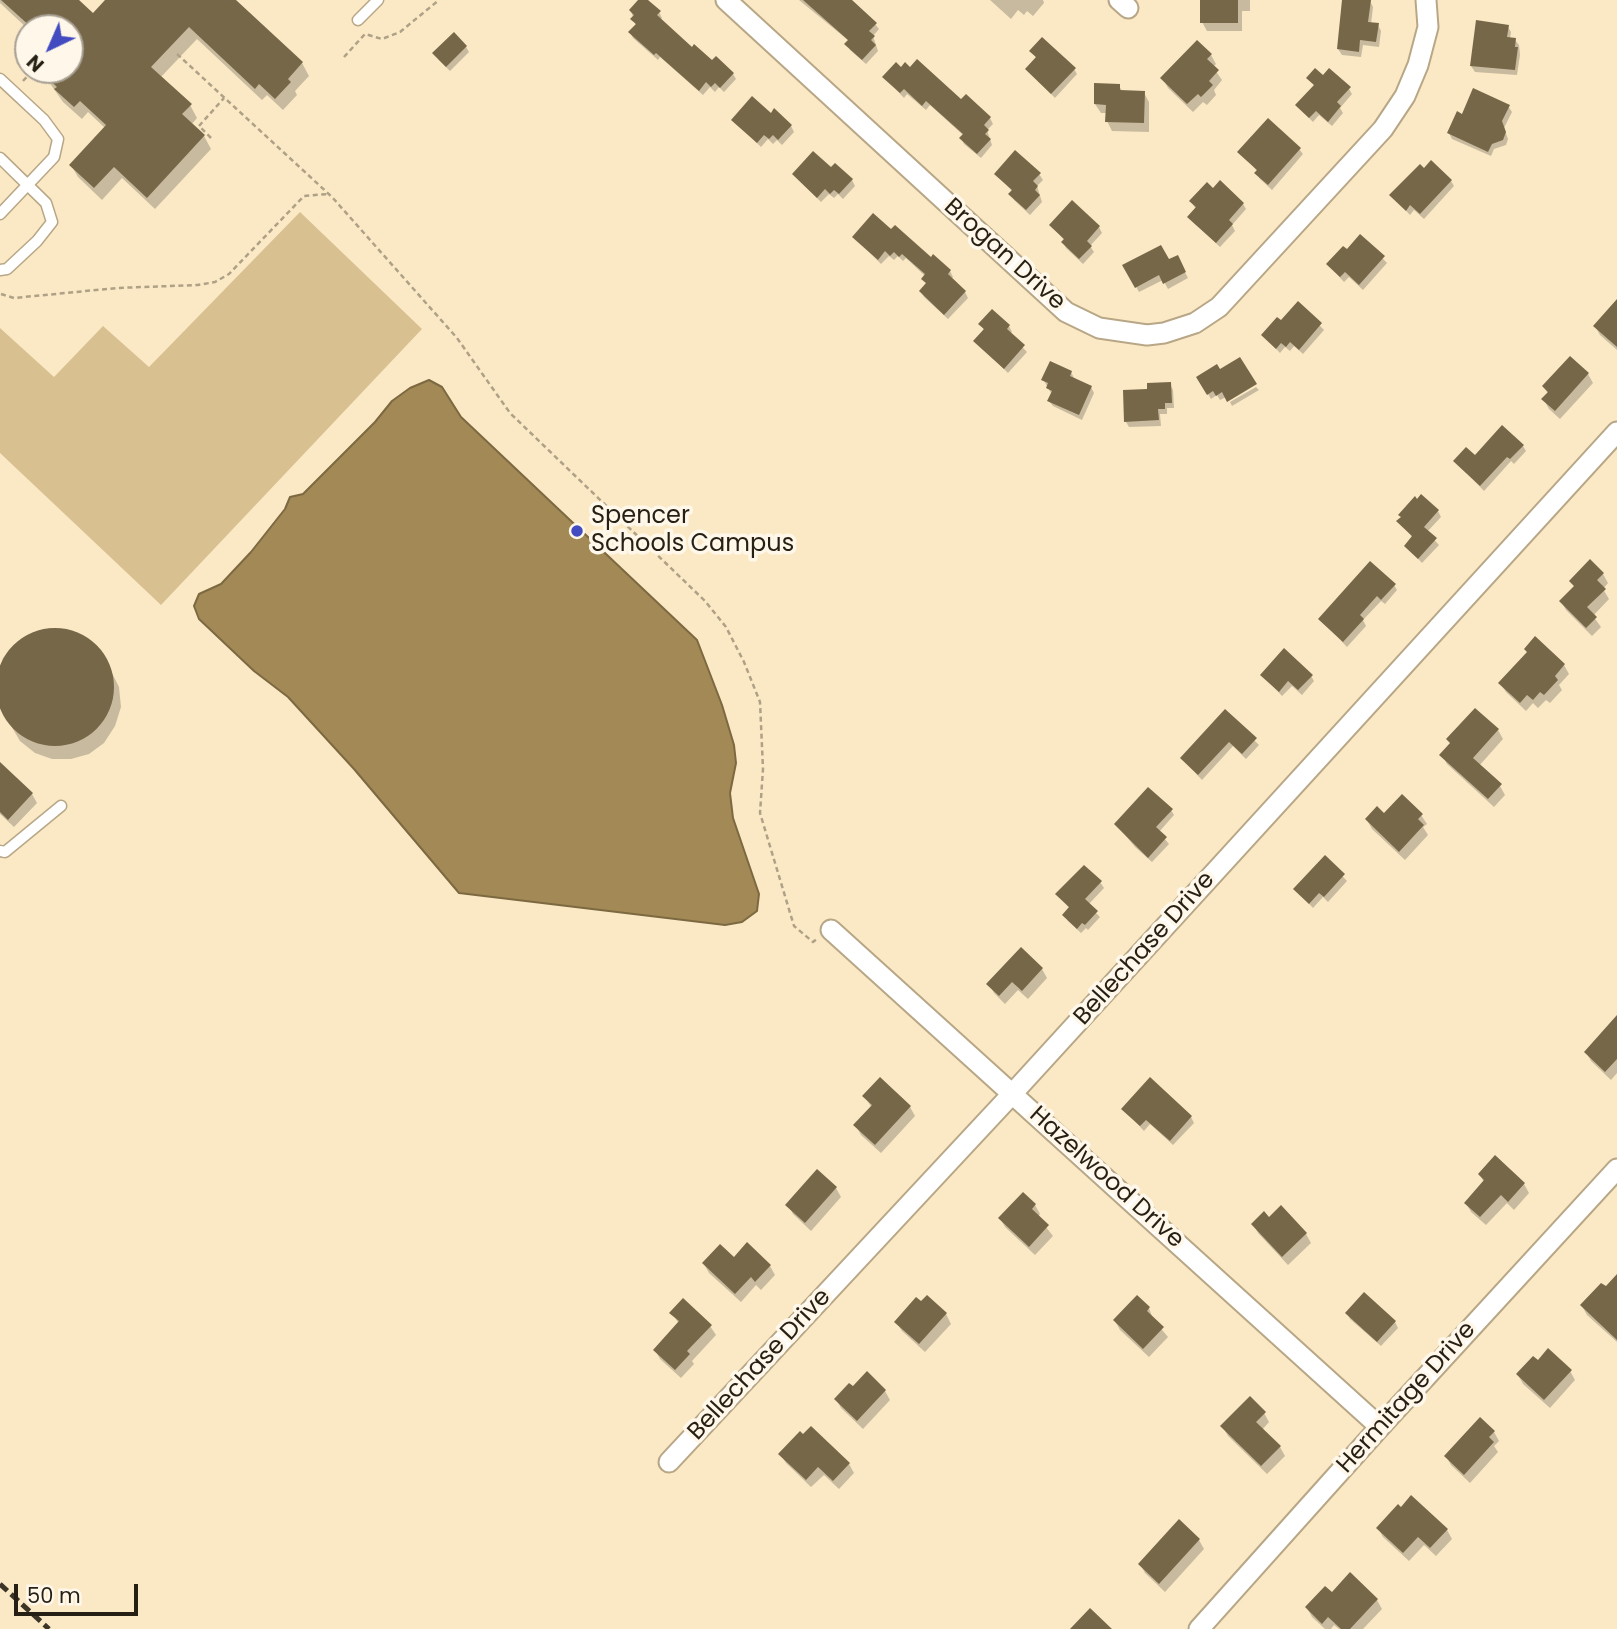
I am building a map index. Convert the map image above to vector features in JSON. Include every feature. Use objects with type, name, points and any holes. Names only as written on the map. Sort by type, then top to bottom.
[{"type":"street","name":"Brogan Drive","points":[[726,0],[1066,312],[1099,328],[1147,335],[1164,333],[1195,323],[1219,307],[1383,129],[1405,96],[1418,65],[1428,27],[1426,0]]},
{"type":"street","name":"Bellechase Drive","points":[[669,1462],[1013,1093],[1617,432]]},
{"type":"street","name":"Hazelwood Drive","points":[[831,930],[1380,1427]]},
{"type":"street","name":"Hermitage Drive","points":[[1199,1629],[1617,1169]]},
{"type":"lane","points":[[358,20],[378,0]]},
{"type":"lane","points":[[0,79],[44,120],[58,139],[54,157],[0,214]]},
{"type":"lane","points":[[0,158],[46,203],[52,222],[37,241],[7,269],[0,270]]},
{"type":"lane","points":[[0,851],[5,852],[61,806]]},
{"type":"path","points":[[344,57],[365,34],[382,39],[400,32],[439,0]]},
{"type":"path","points":[[177,54],[328,194],[457,338],[510,412],[705,601],[726,627],[760,702],[763,769],[760,813],[794,926],[813,942],[831,930]]},
{"type":"path","points":[[211,138],[199,126],[225,98]]},
{"type":"path","points":[[1,294],[14,298],[215,282],[229,274],[304,196],[328,194]]},
{"type":"shaded area","points":[[300,212],[422,329],[161,605],[0,453],[0,328],[54,377],[103,326],[149,367]]},
{"type":"shaded area","points":[[429,380],[442,387],[461,417],[697,640],[734,745],[736,763],[730,793],[733,818],[759,894],[757,911],[742,922],[725,925],[459,893],[354,769],[288,697],[254,671],[199,619],[194,606],[199,594],[221,584],[251,552],[285,509],[290,497],[303,494],[375,422],[392,401],[410,388]]},
{"type":"building","points":[[1,0],[79,0],[93,13],[105,0],[236,0],[303,62],[288,79],[291,82],[275,99],[259,84],[255,89],[189,27],[151,67],[192,104],[182,114],[205,135],[147,198],[114,167],[94,188],[69,165],[106,125],[80,101],[74,107],[54,89],[57,87],[54,84],[84,84],[84,14],[16,14]]},
{"type":"building","points":[[638,0],[648,0],[661,11],[657,15],[692,47],[694,44],[712,60],[716,56],[734,73],[720,88],[715,83],[711,87],[706,82],[699,91],[628,32],[636,24],[630,19],[634,15],[629,10]]},
{"type":"building","points":[[803,0],[852,0],[877,23],[869,31],[875,36],[871,40],[876,45],[862,60],[844,44],[848,40]]},
{"type":"building","points":[[1200,0],[1238,0],[1238,23],[1200,23]]},
{"type":"building","points":[[1342,0],[1371,0],[1368,22],[1379,23],[1376,42],[1360,40],[1359,52],[1337,49]]},
{"type":"building","points":[[1476,20],[1509,25],[1507,37],[1516,38],[1515,47],[1518,47],[1515,70],[1470,66]]},
{"type":"building","points":[[454,32],[467,46],[446,67],[432,53]]},
{"type":"building","points":[[1042,37],[1076,68],[1051,94],[1025,69],[1036,57],[1029,51]]},
{"type":"building","points":[[1197,40],[1212,54],[1207,59],[1219,70],[1209,81],[1213,85],[1201,97],[1198,94],[1187,104],[1160,78]]},
{"type":"building","points":[[917,59],[961,99],[966,94],[991,117],[984,125],[989,130],[985,134],[991,139],[977,154],[959,138],[963,134],[926,101],[922,106],[904,89],[900,93],[882,77],[896,62],[901,67],[905,62],[910,67]]},
{"type":"building","points":[[1315,68],[1323,75],[1329,68],[1351,87],[1337,102],[1341,106],[1328,122],[1316,111],[1309,118],[1295,105],[1314,85],[1306,78]]},
{"type":"building","points":[[1094,83],[1120,84],[1120,90],[1145,91],[1144,123],[1105,122],[1106,105],[1094,104]]},
{"type":"building","points":[[1473,88],[1510,105],[1502,121],[1506,132],[1503,140],[1492,144],[1488,152],[1447,133],[1457,111],[1462,114]]},
{"type":"building","points":[[752,96],[771,113],[774,108],[792,125],[778,140],[773,135],[769,139],[764,135],[757,143],[731,120]]},
{"type":"building","points":[[1268,118],[1301,148],[1268,185],[1254,173],[1257,170],[1237,152]]},
{"type":"building","points":[[1015,150],[1041,173],[1033,181],[1038,186],[1035,190],[1040,195],[1026,210],[1008,194],[1012,190],[994,174]]},
{"type":"building","points":[[813,151],[831,167],[835,163],[853,179],[839,194],[834,190],[830,194],[825,189],[817,198],[792,174]]},
{"type":"building","points":[[1431,160],[1452,180],[1420,214],[1410,205],[1406,211],[1389,195],[1420,164],[1424,168]]},
{"type":"building","points":[[1220,180],[1244,203],[1229,220],[1233,224],[1216,243],[1187,217],[1196,207],[1189,201],[1207,182],[1213,188]]},
{"type":"building","points":[[1072,200],[1100,226],[1087,241],[1092,246],[1079,259],[1061,242],[1064,239],[1049,225]]},
{"type":"building","points":[[873,213],[891,229],[895,225],[931,257],[933,254],[951,270],[948,274],[966,291],[944,315],[919,291],[926,283],[921,279],[925,274],[902,254],[899,257],[894,252],[890,256],[885,251],[878,260],[852,237]]},
{"type":"building","points":[[1360,234],[1385,256],[1359,285],[1345,272],[1340,277],[1326,264],[1343,246],[1347,249]]},
{"type":"building","points":[[1161,245],[1169,259],[1178,255],[1186,272],[1163,284],[1159,275],[1135,288],[1122,265]]},
{"type":"building","points":[[1617,299],[1617,347],[1593,326]]},
{"type":"building","points":[[1298,301],[1322,323],[1299,350],[1290,342],[1286,347],[1281,343],[1276,349],[1261,335],[1277,317],[1281,320]]},
{"type":"building","points":[[992,309],[1010,325],[1007,329],[1025,345],[1004,369],[973,341],[984,329],[978,324]]},
{"type":"building","points":[[1570,356],[1589,373],[1555,411],[1541,399],[1548,392],[1542,386]]},
{"type":"building","points":[[1240,357],[1257,384],[1227,402],[1222,392],[1216,396],[1213,391],[1207,395],[1196,377],[1217,364],[1220,369]]},
{"type":"building","points":[[1050,361],[1072,371],[1070,376],[1092,386],[1079,415],[1047,401],[1052,391],[1046,388],[1048,383],[1041,380]]},
{"type":"building","points":[[1171,382],[1172,403],[1165,403],[1165,409],[1158,409],[1159,420],[1124,422],[1123,390],[1147,389],[1147,383]]},
{"type":"building","points":[[1502,425],[1524,445],[1510,459],[1507,457],[1480,486],[1453,461],[1466,447],[1475,455]]},
{"type":"building","points":[[1421,494],[1439,510],[1424,527],[1437,538],[1418,559],[1404,546],[1412,536],[1396,521],[1415,496],[1417,499]]},
{"type":"building","points":[[1590,559],[1604,573],[1597,580],[1606,589],[1587,607],[1597,617],[1586,628],[1559,601],[1574,586],[1569,581]]},
{"type":"building","points":[[1370,561],[1396,584],[1381,600],[1377,596],[1360,615],[1364,619],[1343,642],[1318,619]]},
{"type":"building","points":[[55,628],[78,632],[97,645],[110,664],[114,687],[110,710],[97,729],[78,742],[55,746],[32,742],[13,729],[0,710],[-4,687],[0,664],[13,645],[32,632]]},
{"type":"building","points":[[1535,636],[1565,664],[1555,676],[1558,680],[1544,695],[1540,692],[1533,700],[1527,695],[1520,703],[1498,683],[1527,652],[1524,649]]},
{"type":"building","points":[[1284,648],[1313,675],[1298,690],[1288,681],[1279,692],[1260,675]]},
{"type":"building","points":[[1475,708],[1499,729],[1473,758],[1502,784],[1488,799],[1439,755],[1450,743],[1446,739]]},
{"type":"building","points":[[1225,709],[1257,738],[1242,754],[1229,742],[1198,775],[1180,758]]},
{"type":"building","points":[[0,762],[33,793],[8,820],[0,812]]},
{"type":"building","points":[[1148,787],[1173,809],[1156,827],[1167,837],[1148,858],[1114,824]]},
{"type":"building","points":[[1402,794],[1423,814],[1418,819],[1424,825],[1399,852],[1365,819],[1377,806],[1384,813]]},
{"type":"building","points":[[1325,855],[1345,874],[1324,897],[1319,893],[1309,904],[1293,889]]},
{"type":"building","points":[[1084,865],[1102,881],[1085,899],[1098,911],[1085,925],[1082,923],[1077,929],[1062,915],[1069,907],[1055,894]]},
{"type":"building","points":[[1021,947],[1043,968],[1022,991],[1012,982],[999,996],[986,984]]},
{"type":"building","points":[[1617,1015],[1617,1059],[1605,1072],[1584,1052]]},
{"type":"building","points":[[880,1077],[911,1106],[875,1145],[853,1125],[872,1105],[862,1096]]},
{"type":"building","points":[[1150,1077],[1192,1116],[1170,1141],[1146,1120],[1140,1126],[1121,1109]]},
{"type":"building","points":[[1495,1155],[1525,1183],[1508,1202],[1501,1195],[1480,1217],[1464,1203],[1484,1180],[1478,1174]]},
{"type":"building","points":[[817,1169],[837,1187],[805,1223],[785,1205]]},
{"type":"building","points":[[1023,1192],[1036,1204],[1032,1209],[1049,1225],[1029,1247],[998,1218]]},
{"type":"building","points":[[1281,1205],[1307,1233],[1282,1257],[1251,1224],[1264,1211],[1269,1217]]},
{"type":"building","points":[[747,1242],[771,1265],[755,1282],[751,1277],[735,1294],[702,1263],[720,1244],[734,1257]]},
{"type":"building","points":[[1617,1274],[1617,1340],[1580,1305],[1601,1283],[1606,1286]]},
{"type":"building","points":[[1364,1292],[1396,1321],[1377,1342],[1345,1313]]},
{"type":"building","points":[[927,1295],[947,1313],[919,1344],[894,1322],[916,1297],[921,1301]]},
{"type":"building","points":[[1137,1295],[1150,1307],[1147,1311],[1164,1327],[1143,1349],[1113,1320]]},
{"type":"building","points":[[683,1298],[712,1325],[687,1351],[690,1354],[675,1370],[653,1350],[679,1321],[669,1313]]},
{"type":"building","points":[[1548,1348],[1572,1370],[1544,1400],[1516,1374],[1533,1356],[1538,1360]]},
{"type":"building","points":[[867,1371],[886,1390],[857,1421],[834,1399],[849,1383],[853,1386]]},
{"type":"building","points":[[1250,1396],[1266,1412],[1256,1422],[1281,1446],[1261,1466],[1220,1426]]},
{"type":"building","points":[[1480,1417],[1495,1431],[1489,1437],[1494,1442],[1464,1475],[1444,1456]]},
{"type":"building","points":[[811,1426],[850,1463],[833,1481],[818,1467],[806,1480],[778,1454],[800,1431],[803,1434]]},
{"type":"building","points":[[1411,1495],[1448,1529],[1430,1548],[1418,1537],[1403,1553],[1376,1528],[1398,1504],[1401,1507]]},
{"type":"building","points":[[1179,1519],[1200,1539],[1159,1584],[1138,1564]]},
{"type":"building","points":[[1350,1572],[1378,1599],[1350,1629],[1341,1629],[1328,1617],[1322,1624],[1305,1607],[1325,1586],[1332,1592]]},
{"type":"building","points":[[1090,1608],[1112,1629],[1070,1629]]},
{"type":"railway","points":[[0,1584],[49,1629]]},
{"type":"place","name":"Spencer Schools Campus","points":[[577,531]]}]
